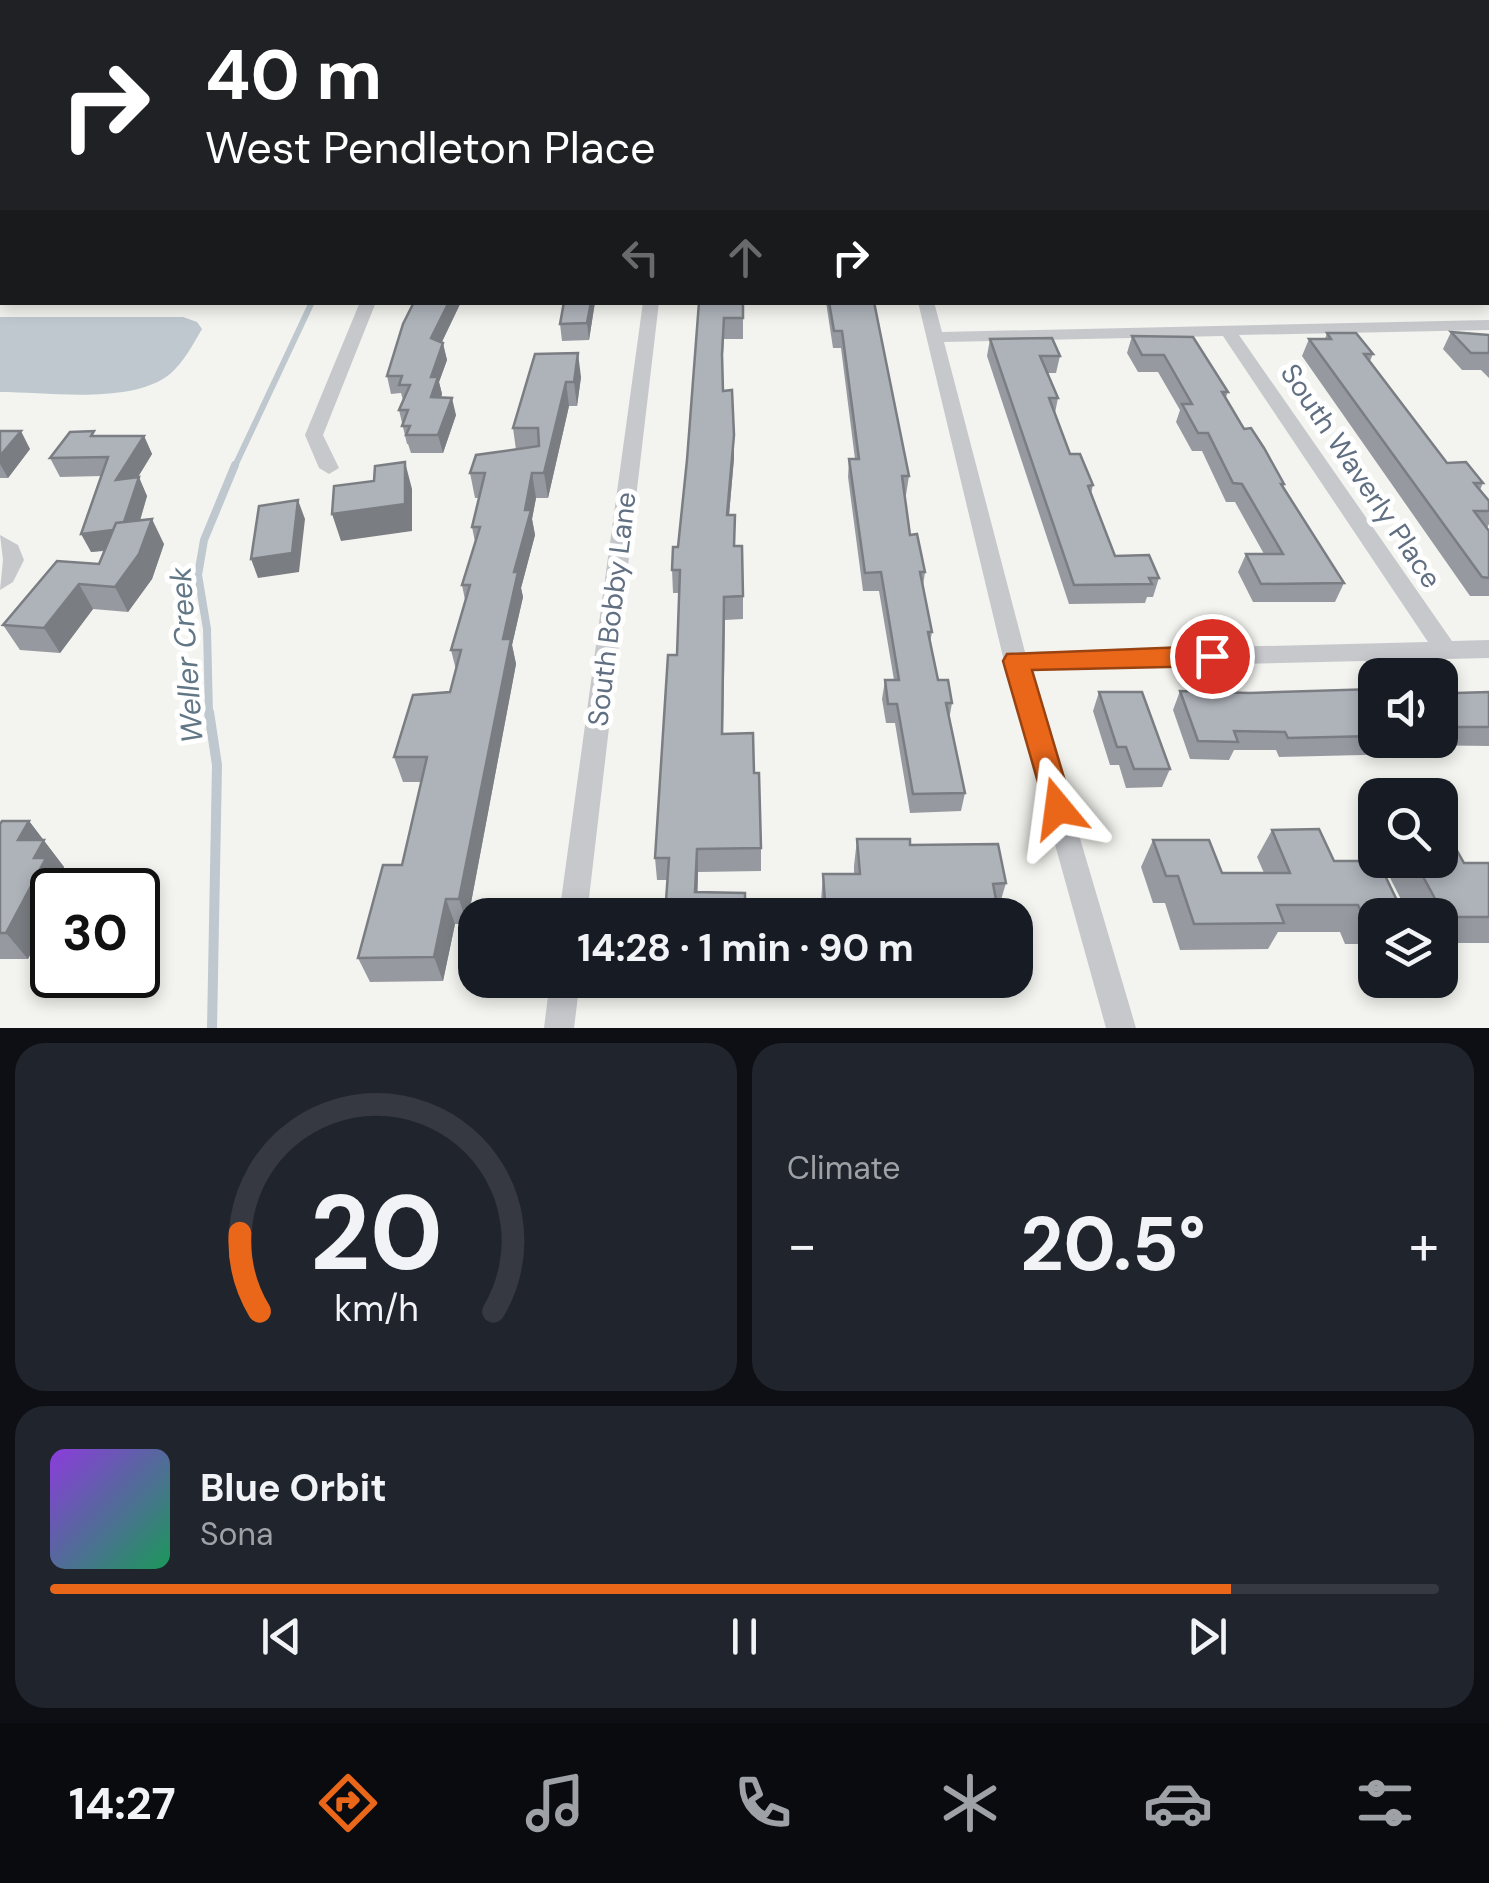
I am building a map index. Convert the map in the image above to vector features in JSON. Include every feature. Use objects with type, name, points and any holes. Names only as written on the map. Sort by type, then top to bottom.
[{"type":"street","points":[[329,468],[314,435],[367,305]]},
{"type":"street","name":"South Bobby Lane","points":[[575,898],[651,305]]},
{"type":"street","points":[[927,305],[1016,661],[1122,1028]]},
{"type":"street","points":[[937,338],[1489,325]]},
{"type":"street","name":"South Waverly Place","points":[[1230,332],[1446,650]]},
{"type":"street","points":[[0,542],[11,548],[15,557],[12,568],[0,582]]},
{"type":"street","points":[[1016,661],[1489,649]]},
{"type":"street","points":[[558,1028],[562,998]]},
{"type":"shaded area","points":[[0,317],[183,317],[197,322],[202,329],[184,358],[154,384],[88,395],[0,392]]},
{"type":"building","points":[[412,305],[448,305],[431,338],[443,343],[431,377],[438,377],[431,397],[452,398],[438,435],[406,435],[410,426],[402,426],[408,410],[399,410],[410,385],[399,385],[402,376],[387,376]]},
{"type":"building","points":[[563,305],[590,305],[587,323],[560,324]]},
{"type":"building","points":[[699,305],[743,305],[743,318],[724,318],[722,354],[723,391],[732,390],[734,435],[727,515],[735,515],[734,546],[742,546],[743,596],[724,597],[722,734],[753,733],[754,773],[759,773],[761,848],[697,849],[695,892],[745,893],[745,898],[666,898],[669,858],[655,858],[668,655],[677,655],[680,570],[672,570],[673,547],[678,547]]},
{"type":"building","points":[[830,305],[875,305],[909,476],[902,476],[910,535],[917,534],[932,632],[928,632],[938,680],[948,680],[952,703],[946,703],[965,793],[913,794],[897,704],[888,704],[885,680],[899,680],[881,572],[865,573],[849,459],[859,459],[842,331],[834,331]]},
{"type":"building","points":[[1451,332],[1489,335],[1489,353],[1471,353]]},
{"type":"building","points":[[1327,333],[1356,333],[1373,354],[1364,354],[1447,463],[1466,462],[1483,483],[1474,483],[1489,501],[1489,511],[1474,511],[1489,531],[1489,578],[1482,577],[1309,339],[1331,339]]},
{"type":"building","points":[[1132,336],[1193,337],[1228,392],[1222,392],[1244,429],[1251,428],[1264,448],[1281,484],[1344,583],[1261,584],[1246,554],[1283,554],[1242,484],[1233,483],[1208,433],[1198,433],[1182,404],[1192,404],[1164,355],[1142,355]]},
{"type":"building","points":[[1052,338],[1060,356],[1040,356],[1058,398],[1049,398],[1070,454],[1080,454],[1115,556],[1149,555],[1159,578],[1149,578],[1152,584],[1074,585],[990,339]]},
{"type":"building","points":[[578,353],[574,382],[566,382],[544,473],[532,473],[525,510],[531,510],[514,572],[518,572],[503,639],[511,639],[459,898],[446,899],[434,957],[358,958],[383,865],[402,865],[427,757],[394,757],[413,695],[450,692],[461,650],[451,650],[470,585],[462,585],[480,527],[472,527],[485,473],[470,473],[476,455],[539,446],[538,428],[513,428],[535,354]]},
{"type":"building","points":[[0,431],[21,431],[0,456]]},
{"type":"building","points":[[94,431],[91,436],[144,436],[116,480],[139,477],[124,522],[116,523],[113,530],[81,534],[108,457],[50,458],[70,432]]},
{"type":"building","points":[[405,462],[405,504],[332,514],[334,486],[374,481],[375,466]]},
{"type":"building","points":[[298,500],[292,553],[251,559],[259,506]]},
{"type":"building","points":[[152,519],[139,554],[115,587],[79,584],[44,628],[3,625],[57,561],[99,564],[116,523]]},
{"type":"building","points":[[1358,690],[1358,736],[1288,738],[1285,732],[1234,731],[1238,742],[1198,741],[1180,691]]},
{"type":"building","points":[[1099,692],[1142,692],[1170,769],[1134,769],[1126,747],[1117,747]]},
{"type":"building","points":[[1489,692],[1489,727],[1458,727],[1458,693]]},
{"type":"building","points":[[29,821],[18,840],[44,840],[34,858],[46,858],[41,868],[30,868],[30,888],[6,933],[0,933],[0,824]]},
{"type":"building","points":[[1319,829],[1334,861],[1358,861],[1358,878],[1386,878],[1396,898],[1358,898],[1358,905],[1277,905],[1284,923],[1194,924],[1178,876],[1166,876],[1153,840],[1209,840],[1222,873],[1290,873],[1272,830]]},
{"type":"building","points":[[857,839],[910,839],[910,845],[998,844],[1006,883],[993,884],[996,898],[825,898],[823,874],[860,874]]},
{"type":"building","points":[[1458,852],[1464,863],[1489,863],[1489,917],[1458,917],[1458,898],[1435,898],[1424,878],[1458,878]]},
{"type":"waterway","name":"Weller Creek","points":[[234,468],[311,305]]},
{"type":"waterway","name":"Weller Creek","points":[[209,715],[207,629],[198,575],[204,540],[235,465]]},
{"type":"waterway","name":"Weller Creek","points":[[209,712],[217,765],[212,1028]]},
{"type":"route","points":[[1058,808],[1016,661],[1212,656]]}]
